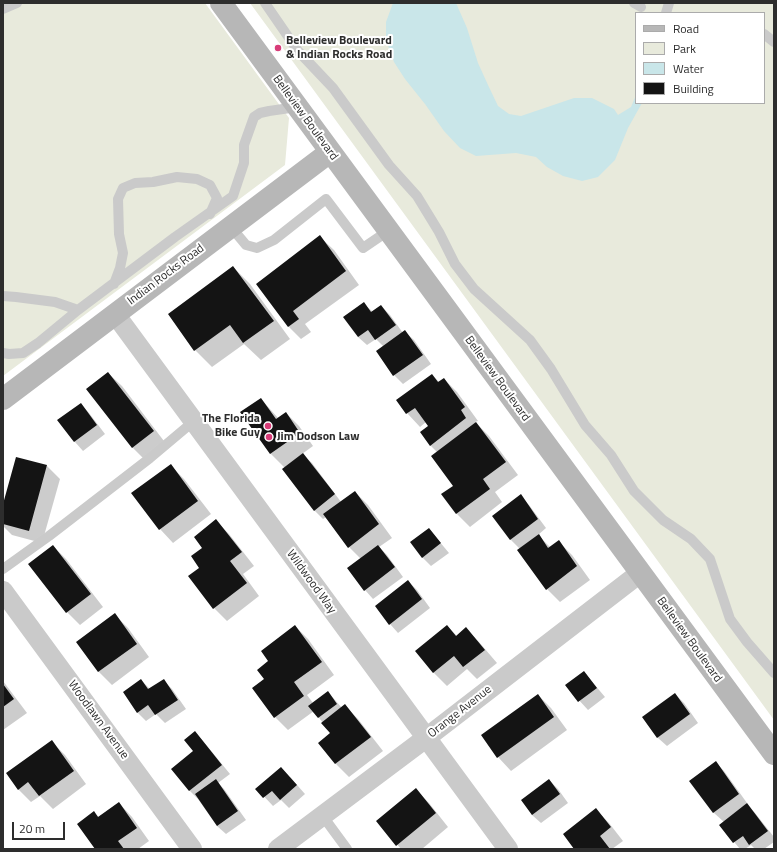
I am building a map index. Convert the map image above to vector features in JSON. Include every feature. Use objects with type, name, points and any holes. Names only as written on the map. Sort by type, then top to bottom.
[{"type":"street","name":"Belleview Boulevard","points":[[221,3],[774,754]]},
{"type":"street","name":"Indian Rocks Road","points":[[3,399],[330,152]]},
{"type":"street","name":"Wildwood Way","points":[[114,314],[508,849]]},
{"type":"street","name":"Orange Avenue","points":[[278,849],[426,738],[640,572]]},
{"type":"street","name":"Woodlawn Avenue","points":[[3,591],[192,849]]},
{"type":"lane","points":[[3,9],[17,3]]},
{"type":"lane","points":[[265,3],[298,50],[333,88],[389,165],[418,196],[439,232],[455,264],[474,289],[530,340],[551,368],[585,425],[611,455],[634,492],[663,520],[692,539],[710,559],[730,619],[747,642],[774,673]]},
{"type":"lane","points":[[765,35],[774,42]]},
{"type":"lane","points":[[3,352],[9,354],[23,353],[38,343],[78,310],[175,237],[234,196],[244,163],[244,144],[254,117],[260,113],[297,107]]},
{"type":"lane","points":[[114,284],[120,268],[123,253],[119,234],[118,199],[123,188],[135,183],[177,178],[197,179],[210,185],[216,198],[210,214]]},
{"type":"lane","points":[[231,227],[246,245],[257,248],[274,240],[326,199],[363,248],[388,231]]},
{"type":"lane","points":[[3,296],[55,302],[78,310]]},
{"type":"lane","points":[[3,569],[49,536],[150,458],[194,421]]},
{"type":"lane","points":[[322,815],[347,849]]},
{"type":"green space","points":[[3,3],[205,3],[289,118],[285,165],[3,376]]},
{"type":"green space","points":[[250,3],[774,3],[774,720]]},
{"type":"water","points":[[393,3],[456,3],[467,28],[478,63],[498,106],[509,114],[521,116],[574,98],[592,98],[614,109],[618,115],[631,107],[635,97],[635,104],[641,104],[628,128],[615,160],[598,177],[582,181],[563,176],[547,167],[536,157],[516,153],[476,156],[460,148],[444,131],[405,79],[394,62],[386,40],[386,22]]},
{"type":"building","points":[[320,235],[346,271],[293,311],[299,319],[288,327],[256,284]]},
{"type":"building","points":[[233,266],[274,321],[243,343],[230,325],[194,351],[168,314]]},
{"type":"building","points":[[364,302],[371,312],[381,305],[396,325],[375,340],[368,330],[358,337],[343,317]]},
{"type":"building","points":[[405,330],[423,355],[393,376],[376,351]]},
{"type":"building","points":[[108,372],[154,431],[132,448],[86,389]]},
{"type":"building","points":[[432,374],[438,382],[444,378],[465,407],[461,410],[466,418],[430,446],[420,432],[428,426],[415,408],[406,414],[396,400]]},
{"type":"building","points":[[261,398],[276,419],[286,412],[300,433],[270,454],[240,412]]},
{"type":"building","points":[[81,403],[97,425],[74,442],[57,420]]},
{"type":"building","points":[[476,422],[506,462],[483,479],[490,489],[456,514],[441,494],[453,486],[431,456]]},
{"type":"building","points":[[303,453],[335,494],[314,511],[282,469]]},
{"type":"building","points":[[16,457],[47,465],[29,531],[3,524],[3,504]]},
{"type":"building","points":[[171,464],[198,501],[159,530],[131,493]]},
{"type":"building","points":[[355,491],[379,524],[348,548],[323,514]]},
{"type":"building","points":[[521,494],[538,519],[510,540],[492,516]]},
{"type":"building","points":[[216,519],[242,552],[230,561],[247,583],[213,609],[188,576],[199,568],[191,556],[202,548],[194,537]]},
{"type":"building","points":[[429,528],[441,543],[422,558],[410,542]]},
{"type":"building","points":[[539,534],[548,548],[559,540],[577,566],[546,590],[517,550]]},
{"type":"building","points":[[53,545],[91,594],[66,613],[28,564]]},
{"type":"building","points":[[378,545],[395,567],[364,591],[347,568]]},
{"type":"building","points":[[408,580],[422,599],[389,625],[375,606]]},
{"type":"building","points":[[115,613],[137,644],[98,672],[76,642]]},
{"type":"building","points":[[295,625],[322,662],[294,682],[304,696],[274,718],[252,688],[264,679],[257,670],[268,661],[261,651]]},
{"type":"building","points":[[447,625],[456,636],[466,627],[485,650],[463,667],[454,656],[433,673],[415,651]]},
{"type":"building","points":[[584,671],[597,688],[578,702],[565,685]]},
{"type":"building","points":[[141,679],[148,689],[164,679],[178,700],[155,715],[148,705],[137,713],[123,692]]},
{"type":"building","points":[[3,684],[14,699],[3,707]]},
{"type":"building","points":[[328,691],[337,704],[318,718],[308,706]]},
{"type":"building","points":[[675,693],[690,714],[657,738],[642,717]]},
{"type":"building","points":[[538,694],[554,717],[497,758],[481,735]]},
{"type":"building","points":[[345,704],[371,737],[335,764],[318,743],[330,733],[321,723]]},
{"type":"building","points":[[195,731],[222,765],[189,791],[171,769],[193,751],[184,740]]},
{"type":"building","points":[[52,740],[74,771],[39,796],[28,782],[18,790],[6,773]]},
{"type":"building","points":[[716,761],[739,794],[713,813],[689,781]]},
{"type":"building","points":[[281,767],[297,785],[280,800],[272,791],[263,798],[255,789]]},
{"type":"building","points":[[216,779],[238,811],[217,826],[195,794]]},
{"type":"building","points":[[549,779],[560,794],[532,815],[521,800]]},
{"type":"building","points":[[416,788],[436,813],[396,846],[376,821]]},
{"type":"building","points":[[119,802],[137,828],[118,841],[124,849],[95,849],[77,824],[94,811],[98,817]]},
{"type":"building","points":[[747,803],[768,831],[749,845],[743,836],[733,843],[719,825]]},
{"type":"building","points":[[596,808],[611,827],[600,836],[610,849],[574,849],[563,834]]},
{"type":"place","name":"Belleview Boulevard & Indian Rocks Road","points":[[278,48]]},
{"type":"place","name":"The Florida Bike Guy","points":[[268,426]]},
{"type":"place","name":"Jim Dodson Law","points":[[269,437]]}]
